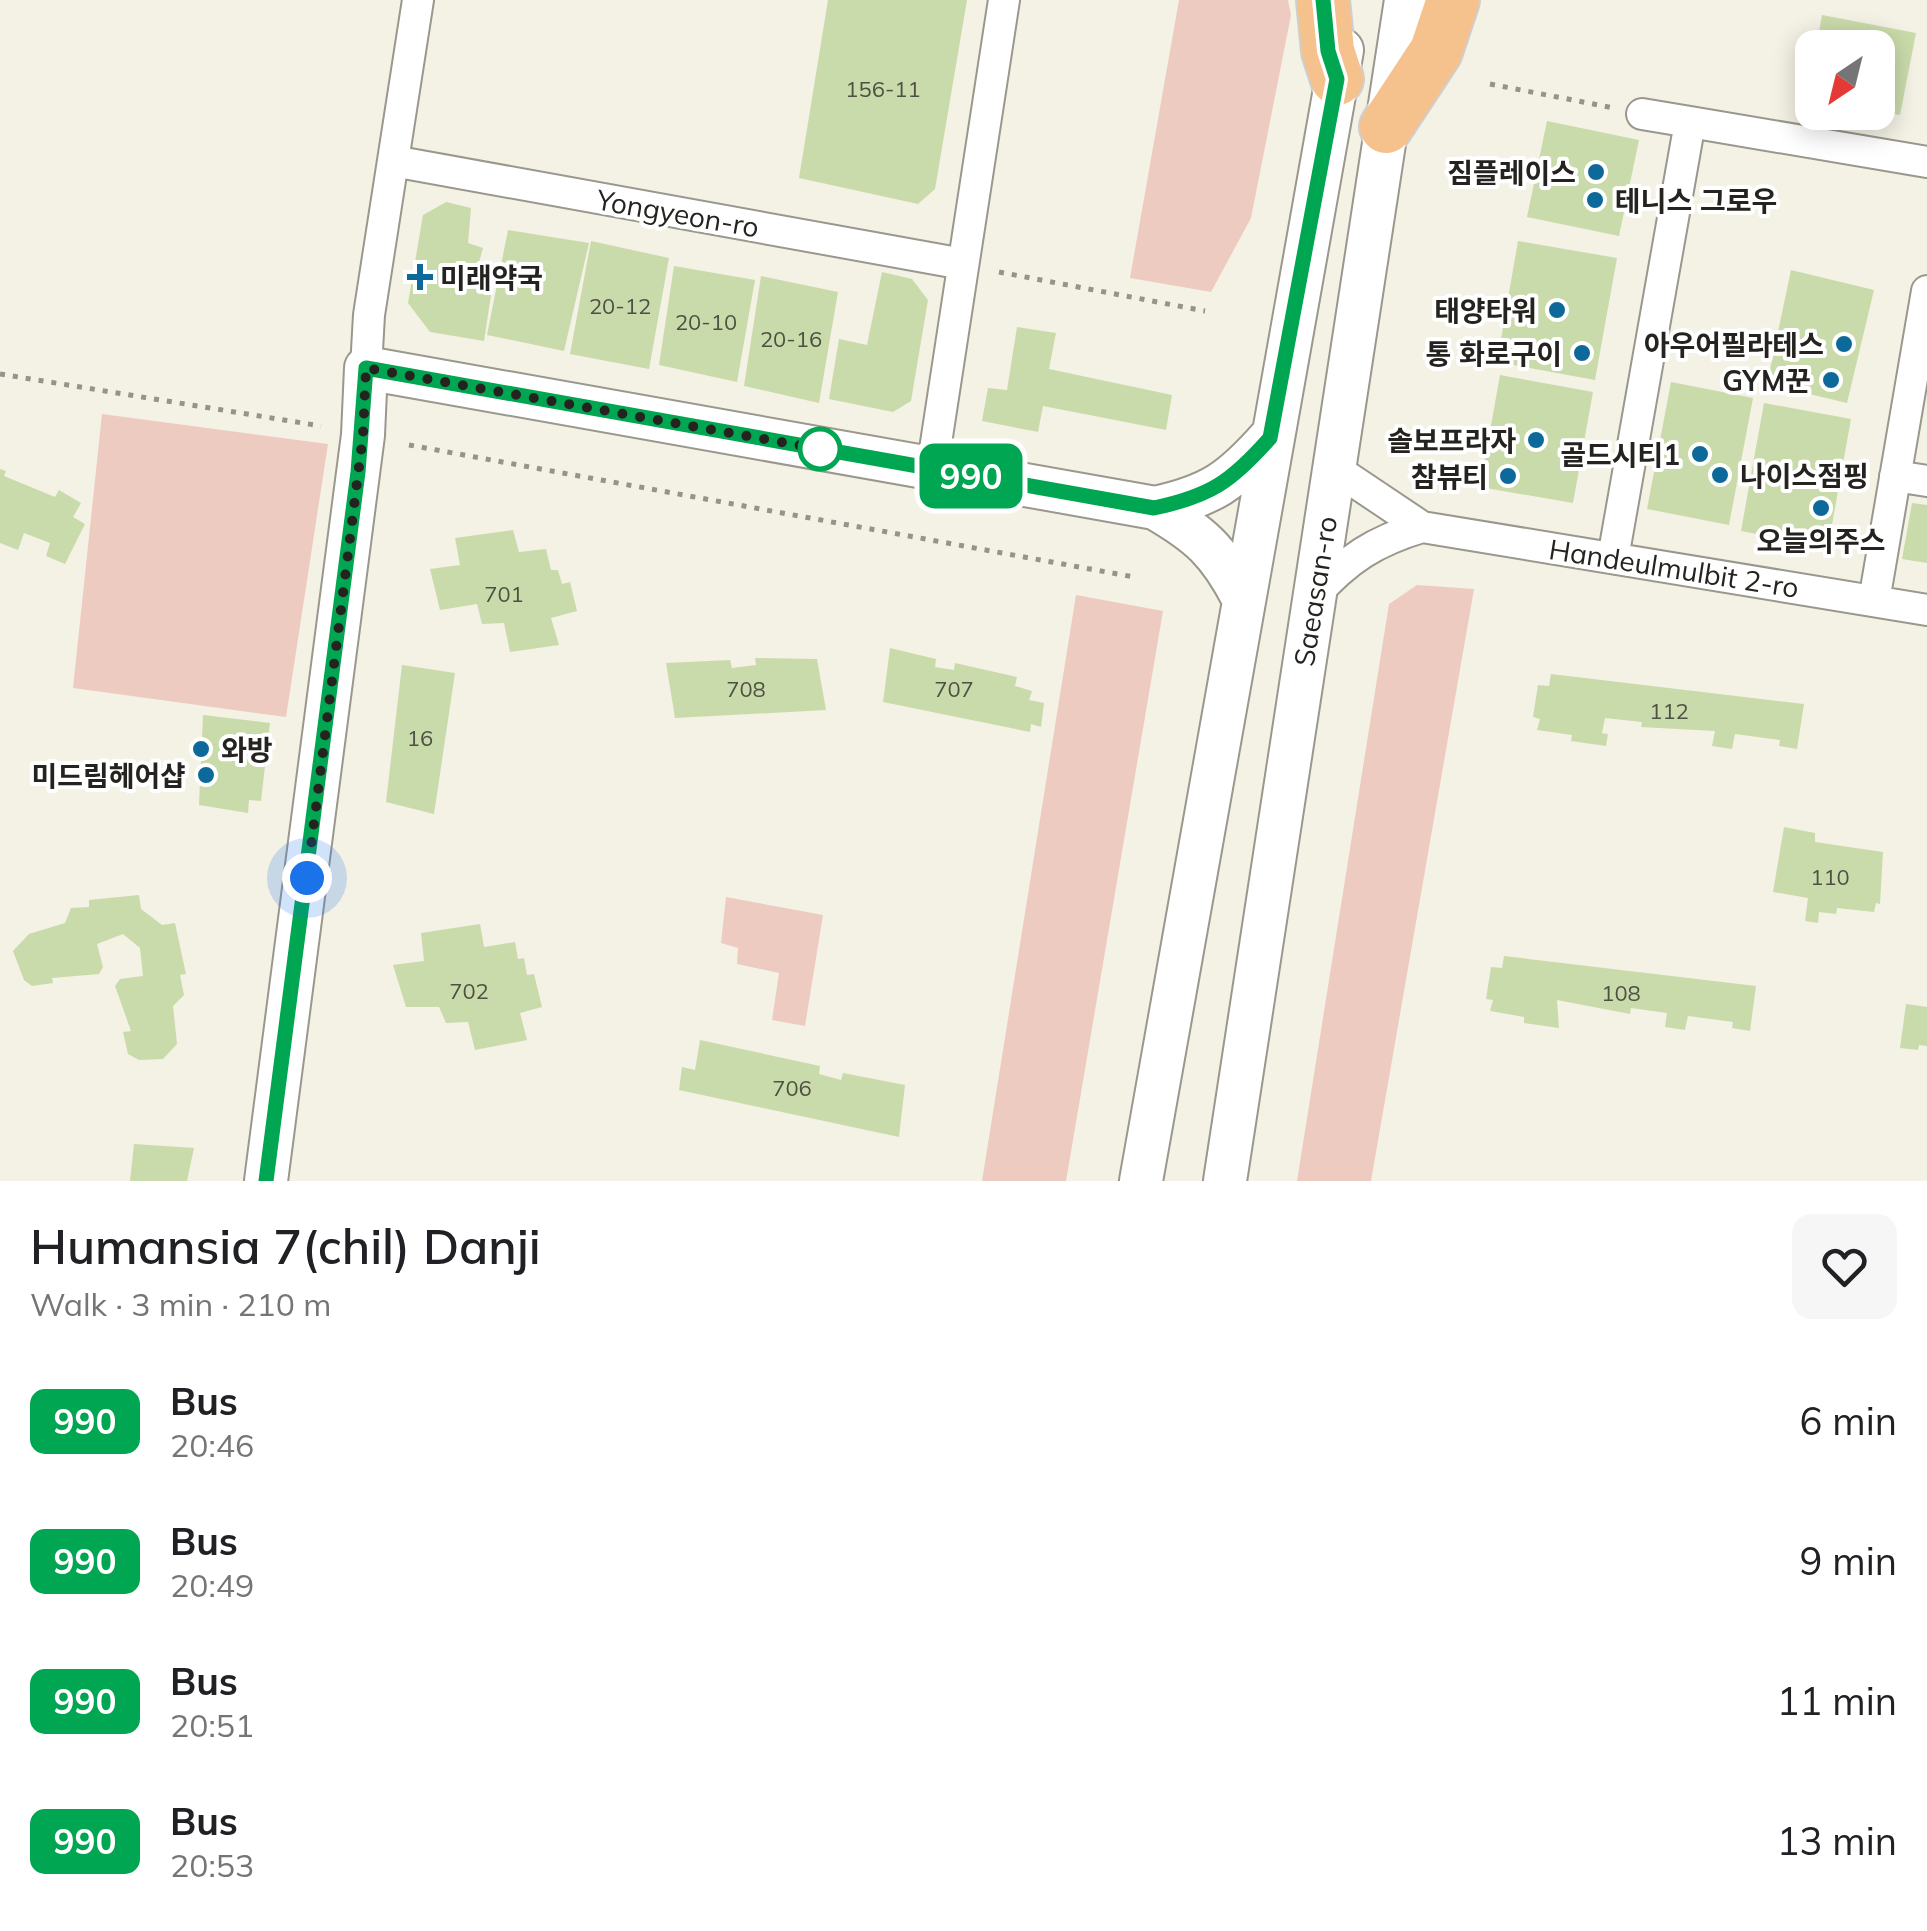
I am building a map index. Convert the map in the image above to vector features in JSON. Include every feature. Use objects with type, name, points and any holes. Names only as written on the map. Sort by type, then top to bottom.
[{"type":"highway","points":[[1324,0],[1328,51],[1337,79]]},
{"type":"highway","points":[[1386,127],[1436,51],[1454,0]]},
{"type":"main road","points":[[1140,1181],[1349,0]]},
{"type":"main road","name":"Saeasan-ro","points":[[1224,1181],[1406,0]]},
{"type":"main road","points":[[266,1181],[361,454],[366,368],[1154,508],[1194,531],[1224,560],[1242,598]]},
{"type":"main road","points":[[1154,508],[1201,498],[1240,472],[1270,438]]},
{"type":"street","points":[[366,368],[369,316],[418,0]]},
{"type":"street","points":[[932,469],[1004,0]]},
{"type":"street","points":[[1642,114],[1927,162]]},
{"type":"street","points":[[1613,558],[1690,122]]},
{"type":"street","name":"Yongyeon-ro","points":[[392,161],[964,264]]},
{"type":"street","points":[[1874,602],[1927,291]]},
{"type":"street","points":[[1334,468],[1422,527]]},
{"type":"street","points":[[1895,476],[1927,481]]},
{"type":"street","points":[[1314,596],[1342,565],[1378,540],[1422,527]]},
{"type":"street","name":"Handeulmulbit 2-ro","points":[[1422,527],[1927,610]]},
{"type":"path","points":[[1490,84],[1642,114]]},
{"type":"path","points":[[999,272],[1205,311]]},
{"type":"path","points":[[0,374],[321,426]]},
{"type":"path","points":[[409,445],[1134,577]]},
{"type":"shaded area","points":[[1179,0],[1288,0],[1291,15],[1251,218],[1211,292],[1130,278]]},
{"type":"shaded area","points":[[102,414],[328,444],[286,717],[73,688]]},
{"type":"shaded area","points":[[1417,585],[1474,589],[1371,1181],[1297,1181],[1389,604]]},
{"type":"shaded area","points":[[1076,595],[1163,611],[1066,1181],[982,1181]]},
{"type":"shaded area","points":[[726,897],[823,915],[805,1026],[772,1020],[779,973],[737,964],[738,948],[721,943]]},
{"type":"building","points":[[828,0],[967,0],[935,189],[918,204],[799,178]]},
{"type":"building","points":[[1822,15],[1916,33],[1900,115],[1895,114],[1895,30],[1819,30]]},
{"type":"building","points":[[1547,121],[1639,140],[1619,236],[1527,217]]},
{"type":"building","points":[[446,202],[471,208],[468,243],[483,248],[475,277],[493,282],[484,341],[430,332],[408,303],[423,215]]},
{"type":"building","points":[[508,230],[589,243],[564,351],[487,335]]},
{"type":"building","points":[[591,241],[669,258],[649,369],[570,354]]},
{"type":"building","name":"태양타워","points":[[1518,241],[1617,258],[1595,380],[1497,362]]},
{"type":"building","points":[[674,266],[755,280],[737,382],[659,365]]},
{"type":"building","points":[[1791,270],[1874,290],[1847,403],[1767,384]]},
{"type":"building","points":[[882,272],[912,279],[928,300],[911,401],[893,412],[829,399],[839,339],[867,345]]},
{"type":"building","points":[[761,276],[838,292],[819,403],[744,386]]},
{"type":"building","points":[[1017,327],[1056,333],[1049,369],[1172,395],[1166,430],[1043,406],[1038,432],[982,421],[988,388],[1007,390]]},
{"type":"building","name":"솔보프라자","points":[[1500,375],[1593,392],[1573,503],[1480,487]]},
{"type":"building","name":"골드시티1","points":[[1671,382],[1753,398],[1729,525],[1647,509]]},
{"type":"building","points":[[1764,403],[1851,419],[1828,547],[1741,531]]},
{"type":"building","points":[[0,469],[6,471],[4,476],[55,497],[59,490],[81,503],[73,517],[85,524],[65,564],[46,556],[50,543],[24,533],[18,550],[0,543]]},
{"type":"building","points":[[1912,503],[1927,505],[1927,563],[1902,559]]},
{"type":"building","points":[[513,530],[519,552],[546,549],[551,570],[558,570],[562,584],[570,582],[577,611],[551,618],[559,645],[510,652],[504,623],[482,624],[477,604],[440,610],[430,569],[460,565],[455,538]]},
{"type":"building","points":[[890,648],[936,659],[935,667],[954,670],[955,663],[1017,677],[1015,686],[1032,691],[1029,700],[1044,703],[1041,727],[1031,724],[1030,732],[883,702]]},
{"type":"building","points":[[755,658],[817,659],[826,710],[675,718],[666,663],[730,660],[732,668],[756,665]]},
{"type":"building","points":[[402,665],[455,673],[434,814],[386,802]]},
{"type":"building","points":[[1551,674],[1804,704],[1797,749],[1779,746],[1780,740],[1735,734],[1732,749],[1712,746],[1715,731],[1641,727],[1642,722],[1605,718],[1602,733],[1608,734],[1606,746],[1571,741],[1572,735],[1537,730],[1540,719],[1533,717],[1538,685],[1549,686]]},
{"type":"building","points":[[203,715],[270,723],[261,801],[249,800],[248,813],[199,805]]},
{"type":"building","points":[[1784,827],[1815,833],[1815,842],[1883,852],[1880,904],[1876,903],[1874,912],[1837,908],[1836,914],[1819,912],[1818,923],[1805,921],[1808,898],[1773,892]]},
{"type":"building","points":[[139,895],[141,909],[162,925],[175,923],[186,974],[180,975],[184,995],[173,1006],[177,1044],[163,1059],[139,1060],[128,1054],[123,1032],[131,1031],[115,986],[120,979],[143,976],[140,948],[123,934],[97,944],[103,967],[99,974],[52,978],[53,983],[32,986],[24,980],[13,951],[29,934],[65,923],[71,908],[89,907],[89,900]]},
{"type":"building","points":[[480,924],[484,947],[515,942],[527,975],[534,974],[542,1007],[520,1013],[527,1040],[475,1050],[468,1022],[446,1023],[439,1007],[406,1007],[393,965],[424,961],[421,933]]},
{"type":"building","points":[[1504,956],[1756,986],[1750,1031],[1732,1028],[1733,1022],[1688,1016],[1685,1030],[1665,1027],[1667,1013],[1631,1008],[1630,1014],[1557,1000],[1559,1028],[1524,1023],[1524,1017],[1490,1011],[1493,1000],[1486,999],[1491,967],[1502,968]]},
{"type":"building","points":[[1906,1004],[1927,1007],[1927,1046],[1919,1045],[1918,1050],[1900,1048]]},
{"type":"building","points":[[700,1040],[820,1066],[819,1074],[841,1080],[843,1073],[905,1085],[899,1137],[679,1090],[682,1067],[695,1070]]},
{"type":"building","points":[[134,1144],[194,1148],[187,1181],[130,1181]]},
{"type":"bus line","name":"990","points":[[266,1181],[363,435],[366,368],[1154,508],[1201,498],[1240,472],[1270,438],[1337,79],[1328,51],[1323,0]]},
{"type":"place","name":"짐플레이스","points":[[1596,172]]},
{"type":"place","name":"테니스 그로우","points":[[1595,200]]},
{"type":"place","name":"미래약국","points":[[420,277]]},
{"type":"place","name":"태양타워","points":[[1557,310]]},
{"type":"place","name":"아우어필라테스","points":[[1844,344]]},
{"type":"place","name":"통 화로구이","points":[[1582,353]]},
{"type":"place","name":"GYM꾼","points":[[1831,380]]},
{"type":"place","name":"솔보프라자","points":[[1536,440]]},
{"type":"place","name":"골드시티1","points":[[1700,454]]},
{"type":"place","name":"나이스점핑","points":[[1720,475]]},
{"type":"place","name":"참뷰티","points":[[1508,476]]},
{"type":"place","name":"오늘의주스","points":[[1821,508]]},
{"type":"place","name":"와방","points":[[201,749]]},
{"type":"place","name":"미드림헤어샵","points":[[206,775]]},
{"type":"route","points":[[307,878],[363,435],[366,368],[820,449]]}]
